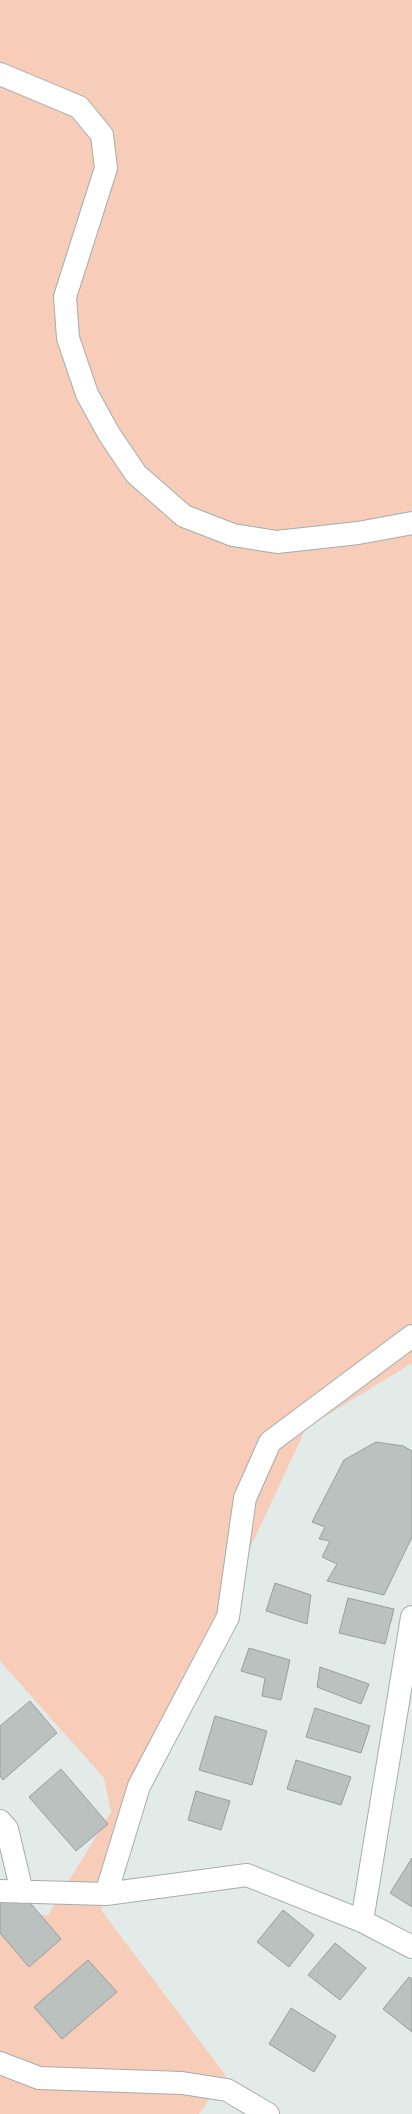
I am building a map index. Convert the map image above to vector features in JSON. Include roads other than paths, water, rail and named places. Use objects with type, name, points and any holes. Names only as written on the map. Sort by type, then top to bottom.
[{"type":"street","points":[[0,74],[79,107],[102,135],[106,168],[65,297],[68,338],[87,394],[109,434],[136,474],[184,516],[233,534],[269,541],[277,542],[358,533],[412,523]]},
{"type":"street","points":[[106,1894],[139,1786],[228,1617],[245,1498],[270,1442],[412,1336]]},
{"type":"street","points":[[362,1921],[405,1694],[412,1617]]},
{"type":"street","points":[[0,1821],[7,1829],[22,1892]]},
{"type":"street","points":[[0,1891],[106,1894],[247,1875],[362,1921],[412,1948]]},
{"type":"street","points":[[0,2063],[38,2078],[182,2082],[227,2090],[268,2114]]}]
